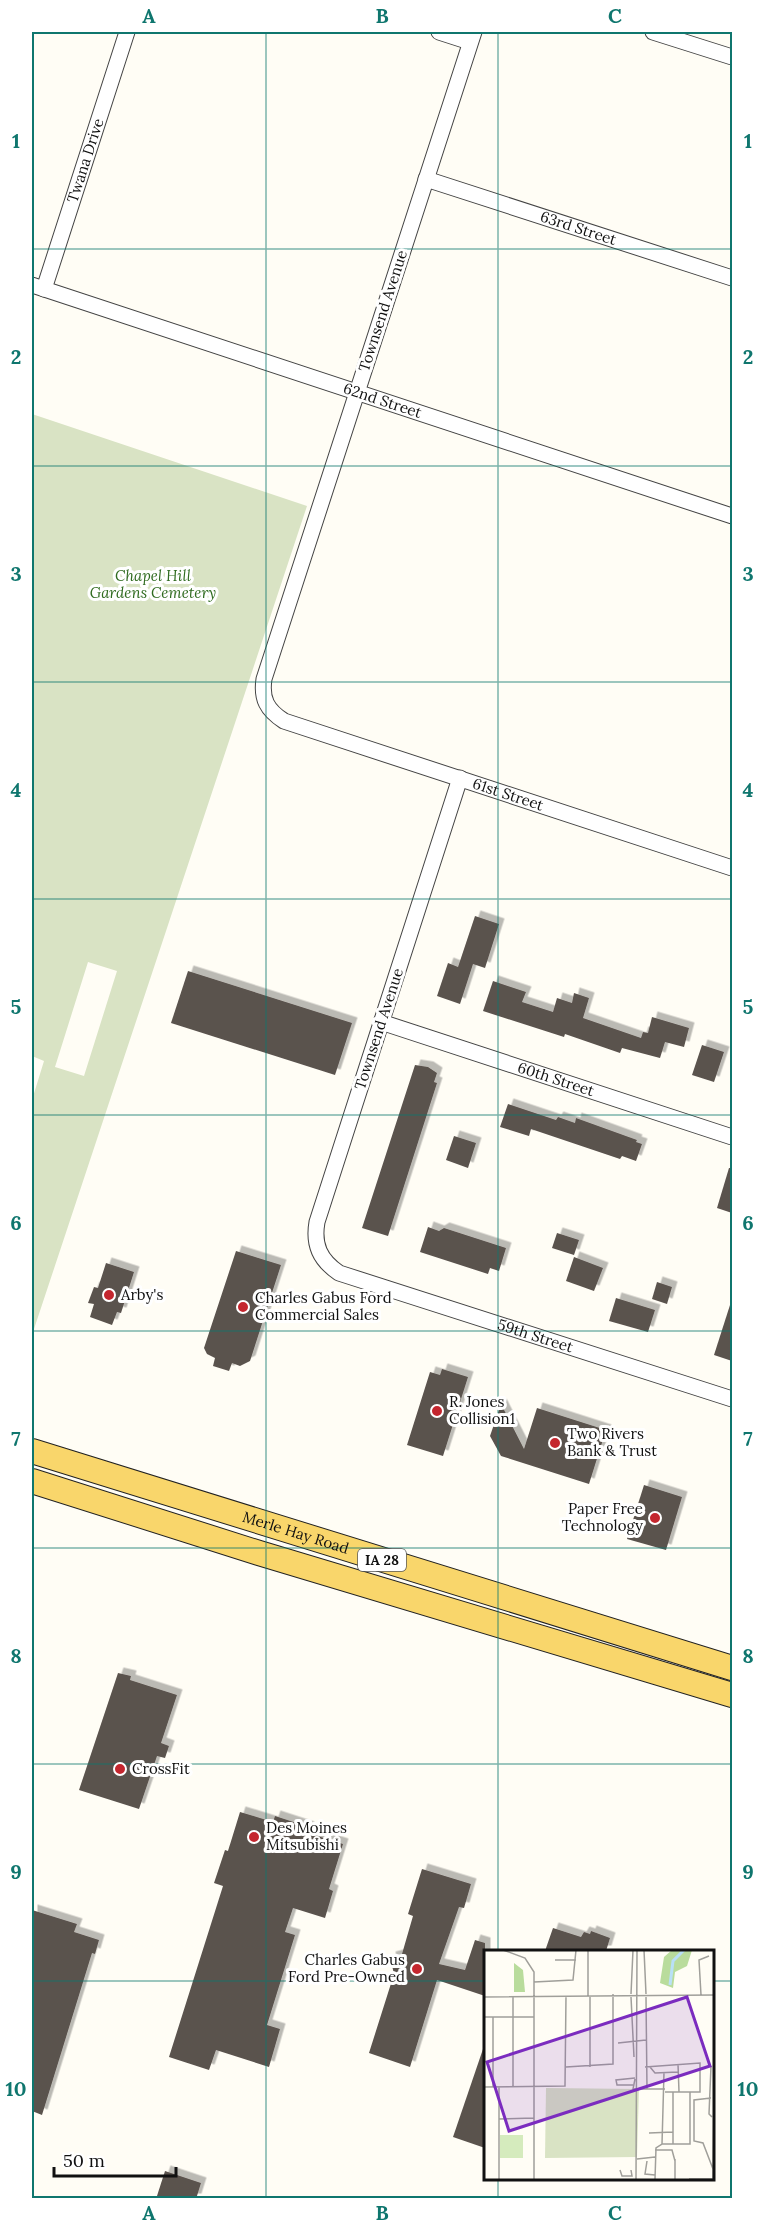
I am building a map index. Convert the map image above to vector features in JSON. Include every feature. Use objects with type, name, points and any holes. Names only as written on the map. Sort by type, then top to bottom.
[{"type":"main road","name":"Merle Hay Road","points":[[32,1451],[732,1668]]},
{"type":"main road","name":"Merle Hay Road","points":[[32,1480],[259,1553],[732,1695]]},
{"type":"street","name":"Twana Drive","points":[[38,287],[127,32]]},
{"type":"street","points":[[439,32],[472,37]]},
{"type":"street","points":[[653,32],[732,57]]},
{"type":"street","name":"Townsend Avenue","points":[[284,721],[272,714],[266,705],[262,692],[264,679],[472,37]]},
{"type":"street","name":"63rd Street","points":[[426,178],[732,278]]},
{"type":"street","name":"62nd Street","points":[[38,287],[732,516]]},
{"type":"street","name":"61st Street","points":[[284,721],[732,868]]},
{"type":"street","name":"Townsend Avenue","points":[[339,1273],[328,1266],[318,1252],[315,1236],[317,1222],[460,778]]},
{"type":"street","name":"60th Street","points":[[381,1022],[732,1137]]},
{"type":"street","name":"59th Street","points":[[339,1273],[732,1400]]},
{"type":"green space","name":"Chapel Hill Gardens Cemetery","points":[[32,414],[307,506],[32,1335],[32,1100],[44,1061],[32,1056]],"holes":[[[88,962],[117,971],[84,1076],[55,1067]]]},
{"type":"building","points":[[475,916],[499,924],[485,968],[473,964],[460,1004],[437,996],[448,963],[458,967]]},
{"type":"building","points":[[188,971],[352,1023],[335,1075],[171,1023]]},
{"type":"building","points":[[493,981],[526,992],[522,1002],[553,1012],[557,998],[572,1003],[574,993],[589,998],[583,1018],[641,1038],[643,1032],[648,1033],[652,1017],[689,1028],[684,1047],[665,1042],[660,1058],[622,1048],[620,1053],[565,1034],[564,1037],[483,1011]]},
{"type":"building","points":[[702,1045],[724,1052],[714,1082],[692,1075]]},
{"type":"building","points":[[415,1065],[428,1067],[437,1073],[434,1082],[437,1083],[388,1236],[362,1228]]},
{"type":"building","points":[[508,1104],[556,1120],[558,1117],[575,1123],[576,1118],[637,1140],[636,1142],[642,1144],[636,1161],[622,1156],[620,1159],[531,1129],[529,1136],[500,1127]]},
{"type":"building","points":[[454,1136],[476,1143],[468,1168],[446,1160]]},
{"type":"building","points":[[729,1168],[732,1168],[732,1213],[717,1208]]},
{"type":"building","points":[[428,1227],[439,1231],[444,1228],[506,1248],[499,1271],[490,1268],[488,1274],[420,1252]]},
{"type":"building","points":[[557,1233],[579,1240],[574,1255],[552,1248]]},
{"type":"building","name":"Charles Gabus Ford Commercial Sales","points":[[236,1251],[281,1265],[250,1361],[240,1366],[232,1363],[229,1371],[213,1366],[215,1358],[207,1354],[204,1348]]},
{"type":"building","points":[[574,1257],[603,1268],[594,1291],[566,1281]]},
{"type":"building","name":"Arby's","points":[[106,1263],[134,1272],[121,1313],[117,1312],[112,1325],[90,1317],[94,1304],[88,1303],[94,1287],[98,1288]]},
{"type":"building","points":[[657,1282],[672,1287],[667,1304],[652,1299]]},
{"type":"building","points":[[616,1298],[655,1310],[648,1332],[609,1321]]},
{"type":"building","points":[[730,1305],[732,1305],[732,1361],[714,1355]]},
{"type":"building","name":"R. Jones Collision1","points":[[442,1369],[468,1377],[443,1456],[407,1445],[430,1372],[440,1375]]},
{"type":"building","name":"Two Rivers Bank & Trust","points":[[501,1404],[524,1449],[537,1408],[606,1430],[589,1484],[501,1456],[490,1436]]},
{"type":"building","name":"Paper Free Technology","points":[[644,1485],[682,1497],[666,1550],[627,1539]]},
{"type":"building","points":[[118,1673],[131,1676],[130,1680],[177,1695],[161,1743],[169,1746],[165,1758],[157,1756],[139,1809],[79,1790]]},
{"type":"building","points":[[240,1812],[273,1822],[275,1816],[309,1827],[308,1833],[343,1844],[329,1889],[333,1891],[325,1918],[293,1908],[285,1932],[295,1935],[267,2025],[280,2029],[269,2067],[216,2050],[209,2070],[169,2057],[223,1886],[214,1883],[225,1850],[228,1851]]},
{"type":"building","name":"Charles Gabus Ford Pre-Owned","points":[[422,1869],[471,1884],[464,1908],[459,1907],[439,1964],[465,1970],[475,1940],[485,1943],[484,1996],[437,1980],[410,2067],[369,2053],[394,1974],[390,1957],[402,1954],[413,1916],[408,1914]]},
{"type":"building","points":[[32,1910],[77,1924],[74,1932],[99,1940],[95,1954],[92,1953],[42,2115],[32,2111]]},
{"type":"building","points":[[553,1928],[581,1937],[584,1932],[590,1934],[591,1931],[610,1938],[606,1950],[545,1950]]},
{"type":"building","points":[[483,2049],[484,2049],[484,2148],[453,2137]]},
{"type":"building","points":[[165,2171],[201,2183],[196,2199],[156,2199]]},
{"type":"place","name":"Arby's","points":[[109,1295]]},
{"type":"place","name":"Charles Gabus Ford Commercial Sales","points":[[243,1307]]},
{"type":"place","name":"R. Jones Collision1","points":[[437,1411]]},
{"type":"place","name":"Two Rivers Bank & Trust","points":[[555,1443]]},
{"type":"place","name":"Paper Free Technology","points":[[655,1518]]},
{"type":"place","name":"CrossFit","points":[[120,1769]]},
{"type":"place","name":"Des Moines Mitsubishi","points":[[254,1837]]},
{"type":"place","name":"Charles Gabus Ford Pre-Owned","points":[[417,1969]]}]
